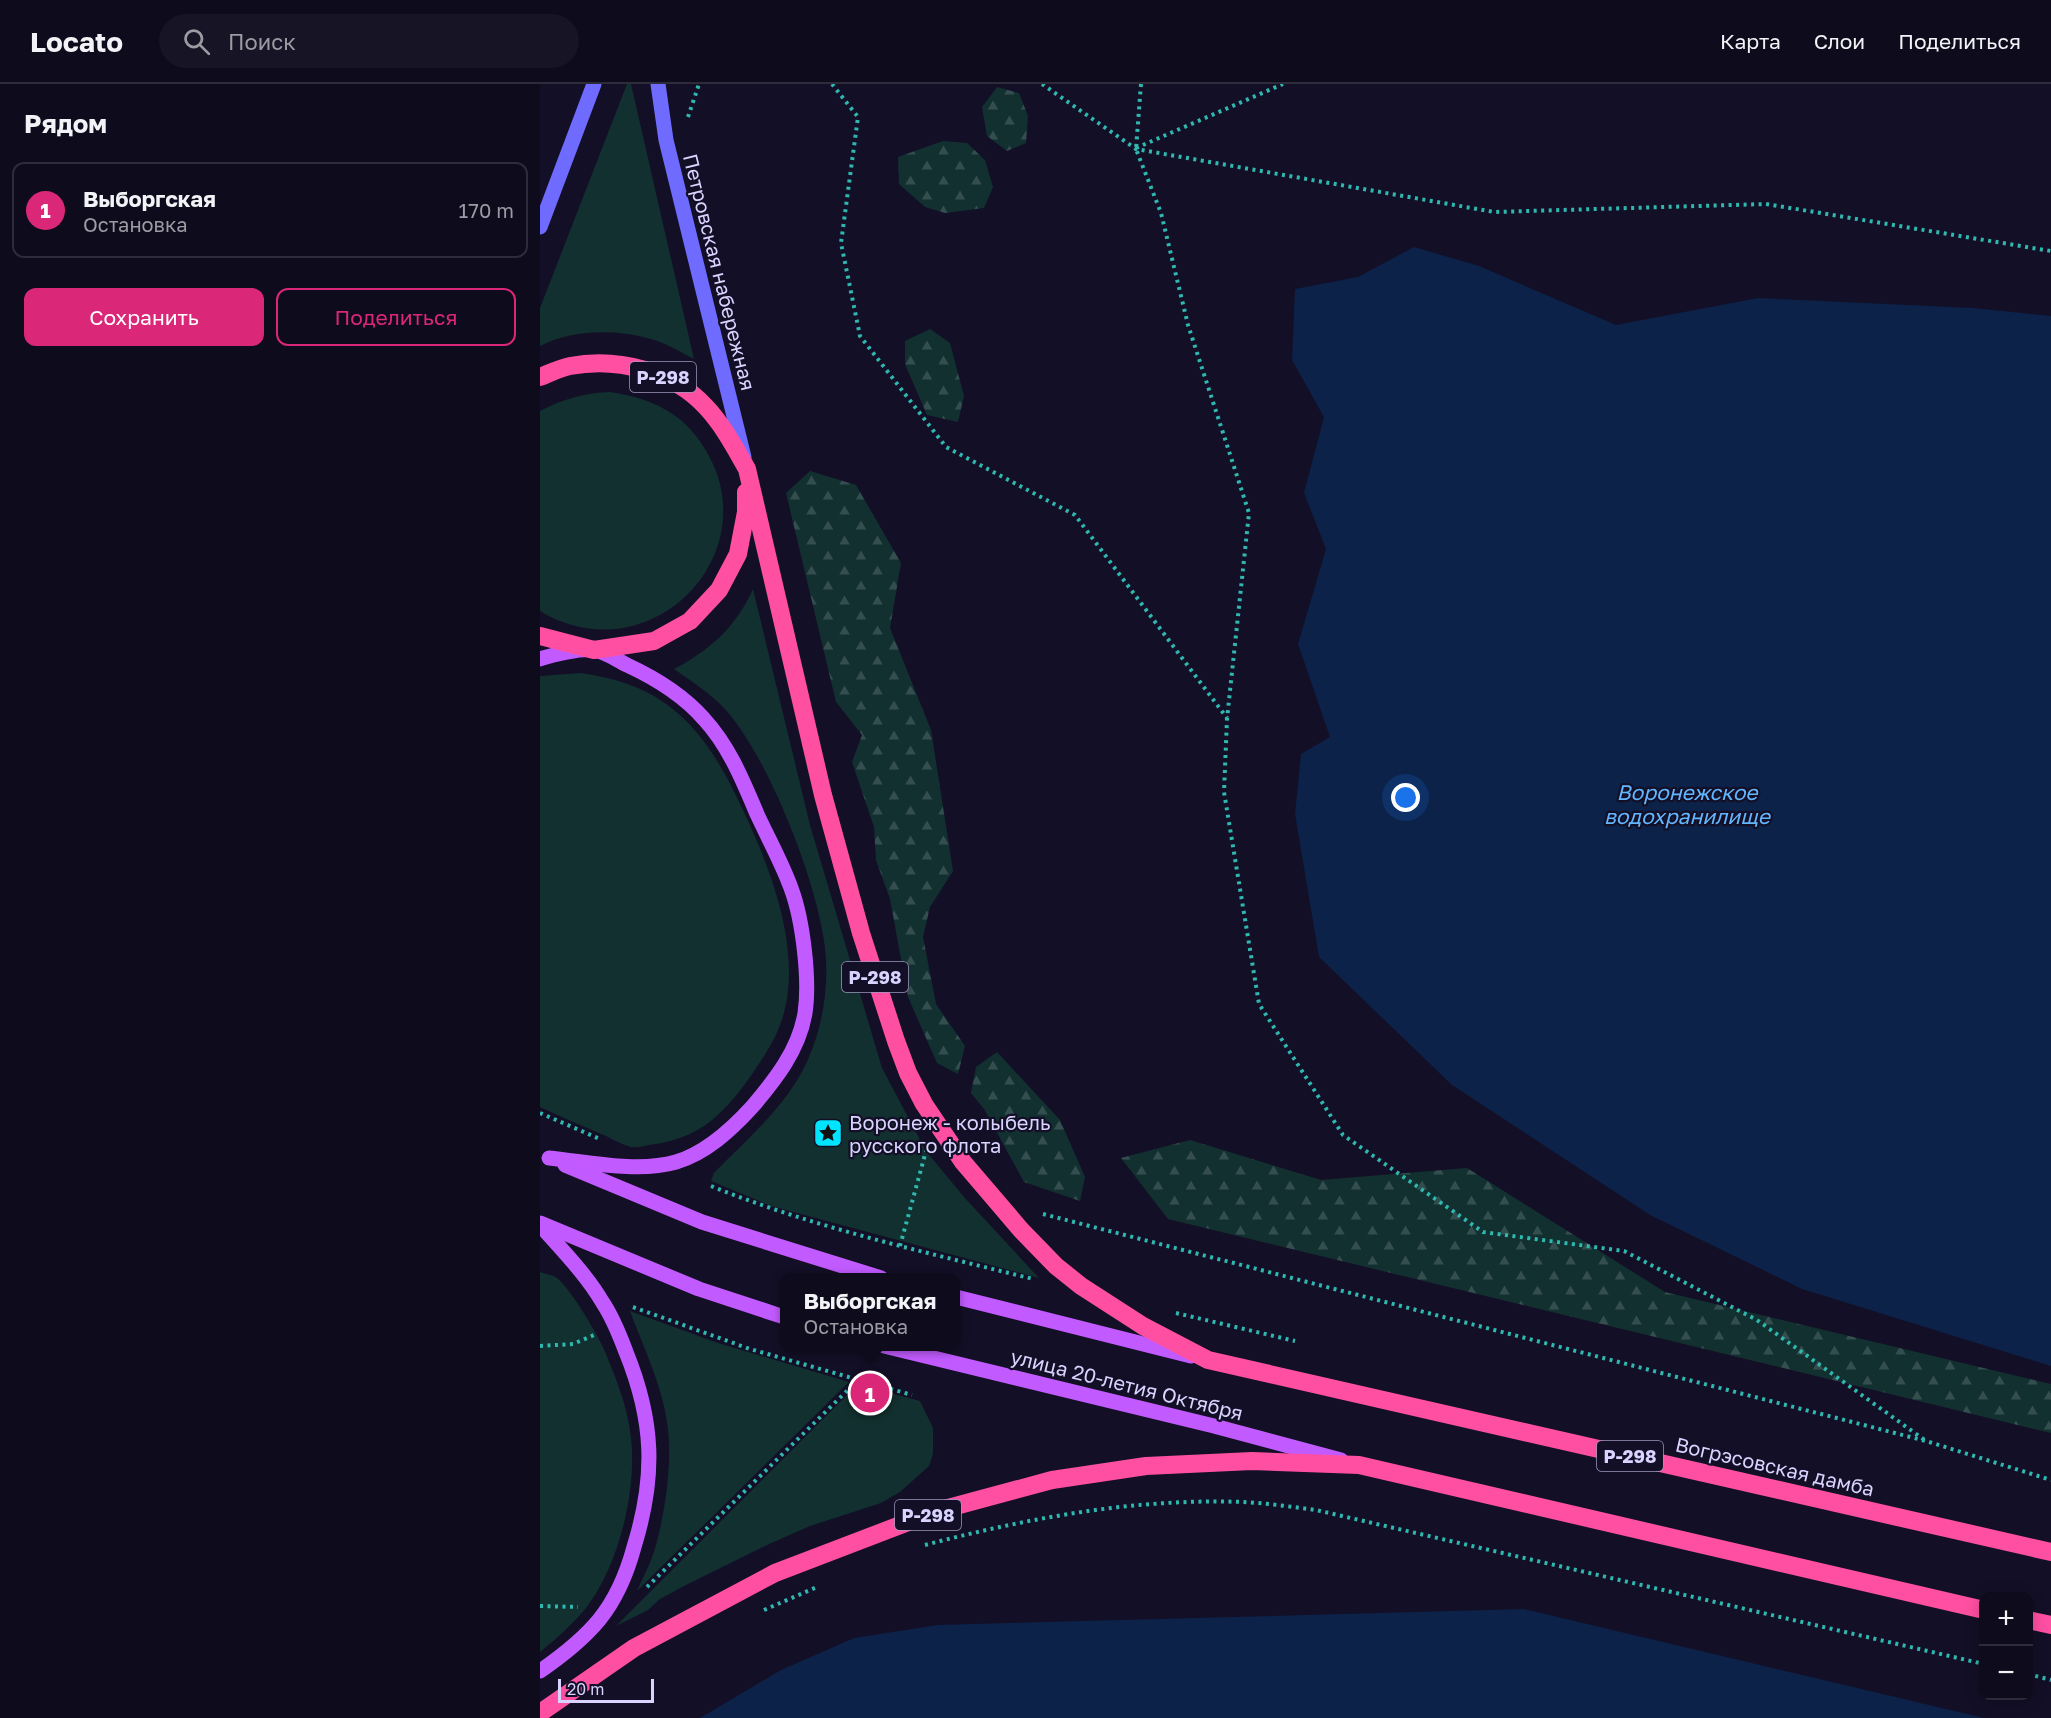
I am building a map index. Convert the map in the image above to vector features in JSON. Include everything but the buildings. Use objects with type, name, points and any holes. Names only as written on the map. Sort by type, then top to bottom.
[{"type":"highway","name":"Р-298","points":[[540,377],[569,366],[606,363],[643,369],[677,384],[706,407],[728,436],[747,469],[823,795],[861,933],[896,1041],[908,1073],[924,1104],[963,1162],[1021,1230],[1056,1266],[1081,1286],[1143,1326],[1208,1360]]},
{"type":"highway","points":[[540,636],[594,650],[654,641],[690,621],[719,590],[738,554],[746,512],[747,469]]},
{"type":"highway","name":"Вогрэсовская дамба","points":[[1208,1360],[2051,1552]]},
{"type":"highway","name":"Р-298","points":[[540,1713],[634,1648],[775,1573],[937,1511],[1052,1480],[1146,1466],[1252,1461],[1359,1464],[1979,1609]]},
{"type":"highway","points":[[2033,1621],[2051,1625]]},
{"type":"main road","points":[[540,227],[594,84]]},
{"type":"main road","name":"Петровская набережная","points":[[658,84],[666,140],[747,469]]},
{"type":"main road","points":[[540,659],[555,654],[594,650],[658,682],[683,699],[704,718],[719,736],[792,889],[808,982],[805,1016],[792,1052],[772,1084],[746,1114],[709,1147],[675,1162],[640,1167],[545,1156]]},
{"type":"main road","points":[[545,1156],[702,1222],[865,1273]]},
{"type":"main road","points":[[540,1224],[699,1289],[780,1316]]},
{"type":"main road","points":[[540,1224],[575,1264],[604,1304],[622,1341],[638,1382],[646,1420],[650,1461],[647,1493],[639,1532],[629,1565],[618,1589],[597,1622],[540,1671]]},
{"type":"main road","points":[[960,1298],[1208,1360]]},
{"type":"main road","name":"улица 20-летия Октября","points":[[901,1351],[1359,1464]]},
{"type":"path","points":[[688,118],[699,84]]},
{"type":"path","points":[[832,84],[858,117],[841,243],[860,336],[946,447],[1075,515],[1227,719]]},
{"type":"path","points":[[1042,84],[1136,149],[1494,212],[1766,204],[2051,251]]},
{"type":"path","points":[[1141,84],[1136,149],[1161,213],[1188,325],[1249,513],[1227,719],[1224,792],[1259,1004],[1343,1135],[1483,1232],[1624,1251],[1757,1320],[1926,1441]]},
{"type":"path","points":[[1136,149],[1283,84]]},
{"type":"path","points":[[540,1113],[604,1141]]},
{"type":"path","points":[[900,1246],[926,1151]]},
{"type":"path","points":[[711,1185],[756,1204],[802,1219],[1040,1281]]},
{"type":"path","points":[[1042,1214],[1926,1441],[2051,1480]]},
{"type":"path","points":[[628,1306],[750,1349],[912,1395]]},
{"type":"path","points":[[1167,1310],[1295,1341]]},
{"type":"path","points":[[540,1346],[573,1344],[597,1334]]},
{"type":"path","points":[[646,1588],[858,1380]]},
{"type":"path","points":[[917,1547],[978,1531],[1047,1518],[1164,1503],[1244,1502],[1306,1508],[1979,1663]]},
{"type":"path","points":[[760,1612],[823,1584]]},
{"type":"path","points":[[540,1606],[586,1608]]},
{"type":"path","points":[[2033,1675],[2051,1680]]},
{"type":"green space","points":[[627,84],[631,84],[694,359],[659,342],[621,333],[579,334],[540,346],[540,308]]},
{"type":"green space","points":[[997,87],[1019,93],[1028,116],[1026,143],[1007,151],[987,136],[982,107]]},
{"type":"green space","points":[[943,141],[967,143],[985,160],[993,187],[984,208],[945,213],[925,207],[899,184],[898,157]]},
{"type":"green space","points":[[930,329],[950,343],[964,396],[958,422],[927,415],[905,364],[905,341]]},
{"type":"green space","points":[[610,392],[636,397],[659,406],[690,428],[709,456],[720,482],[723,509],[721,535],[712,560],[698,582],[680,601],[658,616],[620,628],[584,628],[561,622],[540,611],[540,411],[574,397]]},
{"type":"green space","points":[[810,471],[856,485],[901,563],[890,628],[931,730],[953,871],[930,907],[923,937],[936,1004],[965,1046],[958,1074],[937,1063],[908,997],[890,899],[876,860],[874,827],[852,762],[862,735],[836,702],[786,493]]},
{"type":"green space","points":[[753,589],[810,825],[882,1068],[926,1151],[964,1197],[1039,1278],[771,1206],[711,1181],[714,1173],[780,1105],[801,1074],[819,1029],[826,985],[824,941],[811,884],[773,786],[741,729],[724,708],[707,692],[674,669],[699,654],[721,636],[739,615]]},
{"type":"green space","points":[[581,673],[616,680],[649,693],[682,717],[704,741],[729,782],[766,863],[783,919],[788,948],[789,976],[786,1004],[778,1030],[767,1052],[744,1086],[717,1116],[697,1130],[674,1140],[638,1147],[625,1145],[540,1107],[540,676]]},
{"type":"green space","points":[[997,1052],[1060,1120],[1085,1177],[1080,1201],[1024,1182],[984,1109],[971,1093],[976,1067]]},
{"type":"green space","points":[[1190,1140],[1321,1180],[1467,1168],[1665,1292],[2051,1384],[2051,1433],[1168,1219],[1121,1158]]},
{"type":"green space","points":[[540,1272],[555,1277],[569,1291],[603,1347],[624,1403],[631,1438],[632,1459],[628,1504],[608,1571],[598,1591],[576,1620],[540,1652]]},
{"type":"green space","points":[[630,1311],[718,1343],[849,1382],[637,1591],[653,1554],[662,1520],[667,1489],[669,1444],[666,1415],[658,1384]]},
{"type":"green space","points":[[891,1393],[920,1401],[933,1428],[933,1454],[929,1466],[900,1492],[881,1503],[810,1526],[767,1545],[686,1585],[660,1599],[648,1610],[616,1626],[847,1395],[886,1406]]},
{"type":"water","name":"Воронежское водохранилище","points":[[1414,247],[1479,266],[1616,325],[1758,298],[1973,308],[2051,316],[2051,1366],[1802,1289],[1650,1215],[1452,1085],[1319,957],[1295,814],[1301,754],[1330,737],[1298,644],[1326,549],[1304,493],[1324,417],[1292,360],[1295,289],[1358,277]]},
{"type":"water","points":[[1524,1609],[1984,1718],[700,1718],[781,1670],[854,1638],[938,1625]]},
{"type":"place","name":"Воронеж - колыбель русского флота","points":[[828,1133]]},
{"type":"place","name":"Выборгская","points":[[870,1393]]}]
